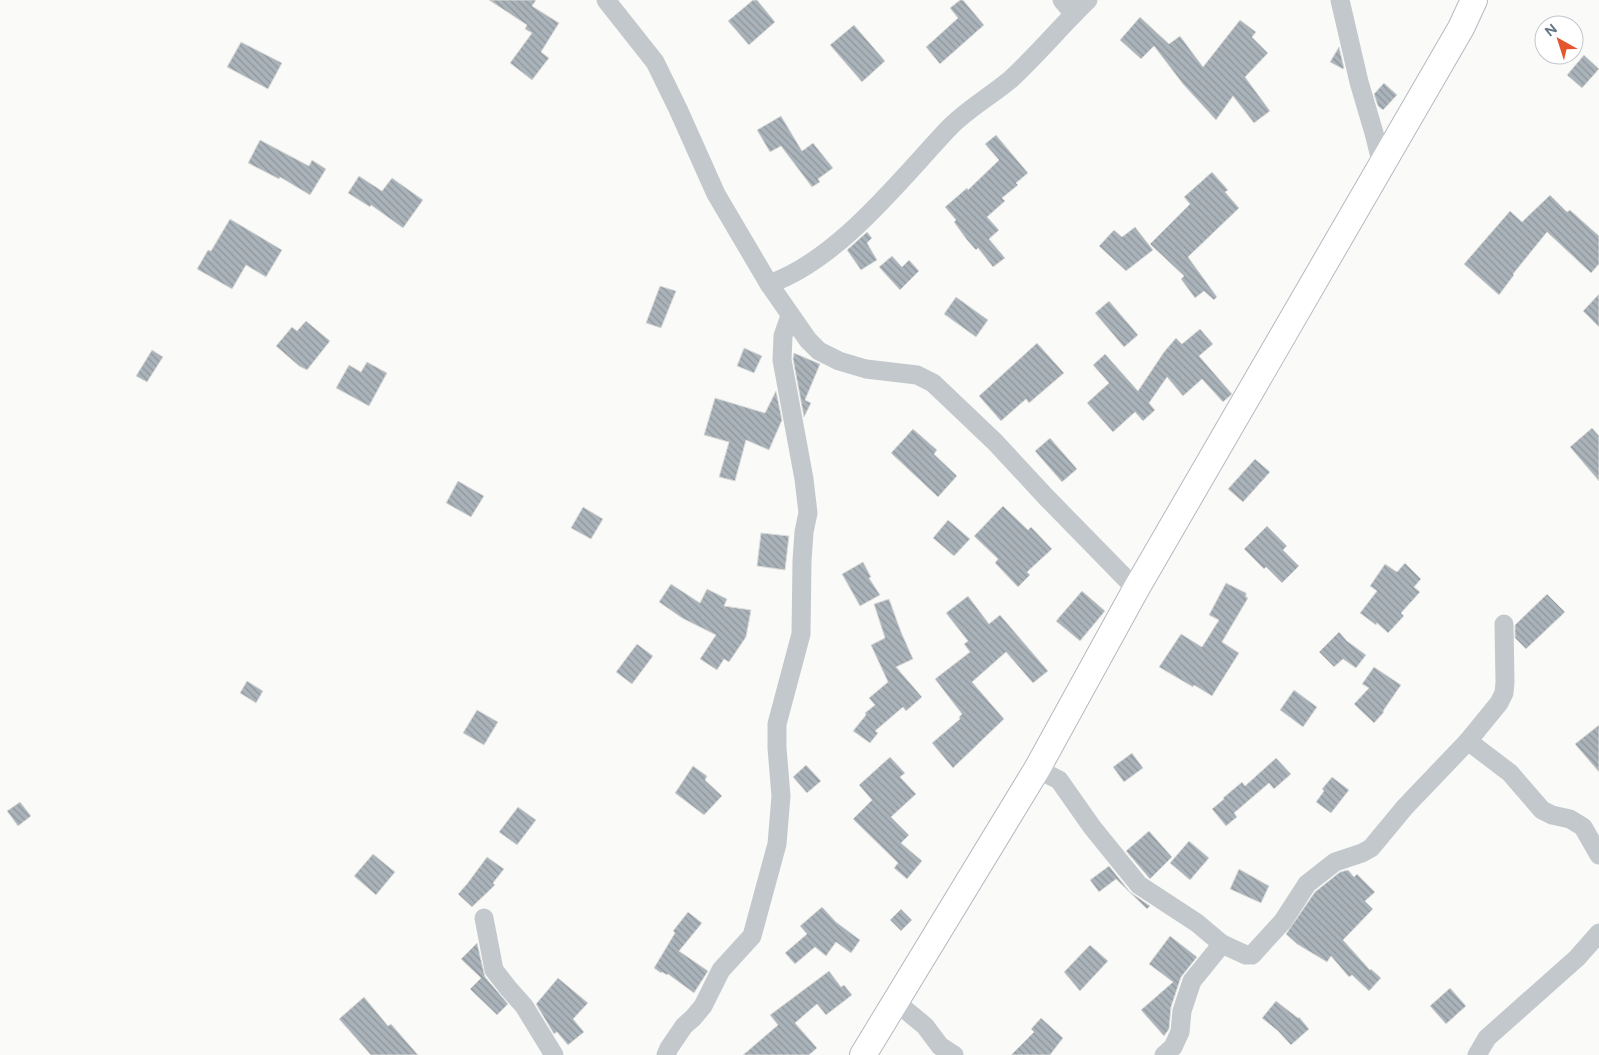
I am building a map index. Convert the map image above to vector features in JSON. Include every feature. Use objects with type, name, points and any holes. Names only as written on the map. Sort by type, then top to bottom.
[{"type":"street","points":[[606,0],[655,62],[716,194],[768,284],[808,340],[820,351],[839,361],[866,370],[917,375],[933,383],[995,442],[1136,590]]},
{"type":"street","points":[[768,284],[782,279],[821,255],[856,226],[901,181],[949,128],[1011,78],[1068,7],[1088,0]]},
{"type":"street","points":[[1340,0],[1359,82],[1385,137]]},
{"type":"street","points":[[863,1055],[1037,769],[1136,590],[1382,165],[1385,137],[1461,28],[1474,0]]},
{"type":"street","points":[[666,1055],[684,1026],[694,1018],[703,1006],[721,970],[752,936],[778,844],[781,796],[777,748],[778,724],[802,634],[802,561],[804,532],[808,513],[804,479],[782,360],[782,341],[790,316]]},
{"type":"street","points":[[782,341],[808,340]]},
{"type":"street","points":[[1037,769],[1059,780],[1097,834],[1139,885],[1197,923],[1222,944],[1246,955],[1252,955],[1283,921],[1307,884],[1335,862],[1371,848],[1405,807],[1468,741],[1499,703],[1504,693],[1505,682],[1504,624]]},
{"type":"street","points":[[1468,741],[1510,773],[1542,810],[1552,815],[1570,819],[1583,827],[1599,856]]},
{"type":"street","points":[[484,918],[494,970],[524,1006],[554,1055]]},
{"type":"street","points":[[1478,1055],[1487,1038],[1576,958],[1599,933]]},
{"type":"street","points":[[1164,1055],[1173,1047],[1180,1032],[1182,1011],[1192,981],[1222,944]]},
{"type":"street","points":[[896,1002],[925,1026],[940,1046],[954,1055]]},
{"type":"building","points":[[489,0],[536,0],[532,6],[559,23],[541,52],[549,58],[532,80],[510,63],[532,33],[525,29],[527,25]]},
{"type":"building","points":[[753,0],[757,0],[775,22],[749,45],[728,21]]},
{"type":"building","points":[[960,0],[963,0],[984,25],[940,64],[926,47],[958,18],[950,8]]},
{"type":"building","points":[[1140,17],[1169,44],[1180,36],[1203,67],[1240,20],[1256,32],[1252,37],[1268,53],[1245,77],[1270,111],[1254,123],[1233,96],[1216,120],[1183,84],[1154,46],[1141,59],[1120,40]]},
{"type":"building","points":[[854,25],[885,61],[862,82],[830,45]]},
{"type":"building","points":[[241,42],[282,63],[268,89],[227,67]]},
{"type":"building","points":[[1339,47],[1344,68],[1343,69],[1330,62]]},
{"type":"building","points":[[1584,55],[1599,69],[1582,88],[1567,75],[1576,65],[1584,65]]},
{"type":"building","points":[[1384,83],[1397,95],[1383,110],[1378,106],[1374,94]]},
{"type":"building","points":[[781,116],[802,151],[813,143],[833,168],[818,179],[820,182],[812,187],[781,146],[770,152],[757,130]]},
{"type":"building","points":[[996,135],[1028,173],[1016,183],[1018,185],[1002,198],[1005,201],[987,217],[999,230],[989,239],[1005,258],[993,267],[978,248],[976,250],[967,240],[954,222],[956,220],[945,207],[967,188],[968,190],[999,160],[985,144]]},
{"type":"building","points":[[260,140],[309,166],[312,160],[326,169],[310,195],[280,177],[279,179],[248,163]]},
{"type":"building","points":[[1212,172],[1228,190],[1225,192],[1239,208],[1188,257],[1217,297],[1214,300],[1204,291],[1195,298],[1181,279],[1184,276],[1150,244],[1190,204],[1184,197]]},
{"type":"building","points":[[359,176],[382,191],[392,178],[423,200],[403,228],[371,205],[370,207],[348,193]]},
{"type":"building","points":[[1550,195],[1567,212],[1570,210],[1599,236],[1599,264],[1591,273],[1547,232],[1513,274],[1499,295],[1464,264],[1510,211],[1522,222]]},
{"type":"building","points":[[230,219],[282,250],[266,277],[246,265],[232,289],[197,269],[208,250],[211,251]]},
{"type":"building","points":[[1135,227],[1153,250],[1126,271],[1099,246],[1114,230],[1122,237]]},
{"type":"building","points":[[867,232],[872,238],[867,243],[877,260],[861,270],[847,250]]},
{"type":"building","points":[[892,256],[902,267],[909,260],[919,271],[900,290],[879,267]]},
{"type":"building","points":[[660,286],[676,291],[661,328],[646,323]]},
{"type":"building","points":[[1599,294],[1599,327],[1583,311]]},
{"type":"building","points":[[956,297],[988,320],[976,337],[944,314]]},
{"type":"building","points":[[1109,301],[1138,335],[1124,347],[1095,313]]},
{"type":"building","points":[[306,321],[330,341],[307,370],[299,366],[276,346],[292,327],[297,331]]},
{"type":"building","points":[[1200,329],[1213,344],[1199,356],[1232,394],[1223,402],[1202,379],[1183,396],[1167,377],[1149,403],[1155,410],[1143,421],[1135,412],[1113,432],[1087,403],[1109,383],[1093,365],[1105,354],[1138,391],[1164,352],[1176,338],[1182,344]]},
{"type":"building","points":[[1037,343],[1064,373],[1029,403],[1026,399],[1001,421],[979,396]]},
{"type":"building","points":[[744,348],[762,356],[754,373],[737,366]]},
{"type":"building","points":[[152,350],[163,357],[147,382],[136,376]]},
{"type":"building","points":[[794,353],[820,364],[805,400],[811,403],[804,417],[793,359]]},
{"type":"building","points":[[367,362],[387,373],[369,406],[336,388],[349,365],[361,372]]},
{"type":"building","points":[[776,391],[782,420],[769,450],[746,440],[735,481],[719,477],[729,442],[704,435],[715,398],[765,413]]},
{"type":"building","points":[[1592,428],[1599,436],[1599,481],[1570,447]]},
{"type":"building","points":[[913,429],[937,450],[934,454],[957,476],[938,497],[891,453]]},
{"type":"building","points":[[1050,438],[1077,469],[1062,482],[1035,451]]},
{"type":"building","points":[[1255,459],[1270,472],[1243,502],[1228,489]]},
{"type":"building","points":[[458,481],[484,496],[471,517],[446,503]]},
{"type":"building","points":[[1003,506],[1028,530],[1031,527],[1052,549],[1027,572],[1030,575],[1018,587],[995,563],[998,559],[974,536]]},
{"type":"building","points":[[583,507],[603,519],[591,539],[571,528]]},
{"type":"building","points":[[948,520],[970,539],[954,556],[933,538]]},
{"type":"building","points":[[1267,526],[1287,546],[1283,550],[1299,566],[1282,583],[1266,567],[1264,569],[1244,549]]},
{"type":"building","points":[[761,533],[789,536],[785,570],[757,566]]},
{"type":"building","points":[[863,562],[871,577],[869,578],[880,595],[860,606],[842,574]]},
{"type":"building","points":[[1405,563],[1421,579],[1414,587],[1420,592],[1401,613],[1404,616],[1388,633],[1377,623],[1376,625],[1360,613],[1377,591],[1370,586],[1385,564],[1397,572]]},
{"type":"building","points":[[1226,583],[1246,593],[1248,598],[1222,642],[1239,653],[1212,696],[1159,667],[1181,634],[1202,647],[1219,620],[1209,615]]},
{"type":"building","points":[[671,584],[700,603],[707,589],[727,599],[724,606],[751,610],[746,637],[729,662],[724,659],[717,670],[700,659],[716,635],[682,618],[659,602]]},
{"type":"building","points":[[1082,591],[1105,611],[1080,641],[1056,621]]},
{"type":"building","points":[[1547,594],[1565,612],[1526,649],[1515,638],[1515,625]]},
{"type":"building","points":[[968,596],[989,624],[1000,615],[1048,671],[1033,683],[1006,652],[972,682],[1004,719],[953,768],[932,743],[960,719],[959,717],[962,714],[935,679],[970,652],[964,644],[968,641],[946,613]]},
{"type":"building","points":[[889,599],[913,659],[896,667],[922,697],[906,711],[903,707],[875,731],[878,733],[870,743],[853,731],[866,715],[865,713],[875,705],[869,698],[888,682],[871,645],[885,638],[874,604]]},
{"type":"building","points":[[1339,632],[1347,641],[1366,655],[1356,668],[1343,659],[1334,667],[1319,652]]},
{"type":"building","points":[[637,644],[653,656],[632,684],[616,672]]},
{"type":"building","points":[[1374,667],[1401,685],[1384,712],[1374,723],[1354,704],[1369,688],[1362,684]]},
{"type":"building","points":[[247,681],[263,691],[256,703],[240,693]]},
{"type":"building","points":[[1294,690],[1317,707],[1303,727],[1280,710]]},
{"type":"building","points":[[477,710],[498,722],[484,745],[463,733]]},
{"type":"building","points":[[1599,725],[1599,772],[1575,744]]},
{"type":"building","points":[[1132,753],[1143,768],[1124,782],[1113,767]]},
{"type":"building","points":[[890,757],[905,773],[900,777],[916,794],[891,817],[909,835],[901,843],[922,861],[907,879],[894,868],[898,863],[853,819],[872,800],[859,785]]},
{"type":"building","points":[[1276,758],[1291,774],[1274,789],[1269,783],[1234,813],[1237,817],[1226,826],[1212,809],[1242,782],[1245,786]]},
{"type":"building","points":[[806,765],[821,781],[807,793],[793,777]]},
{"type":"building","points":[[693,766],[707,776],[705,780],[722,796],[704,815],[675,793]]},
{"type":"building","points":[[1332,777],[1349,790],[1331,813],[1316,802],[1324,791],[1322,789]]},
{"type":"building","points":[[20,802],[31,816],[18,826],[7,811]]},
{"type":"building","points":[[518,807],[536,820],[517,845],[499,832]]},
{"type":"building","points":[[1149,831],[1172,857],[1150,879],[1126,851]]},
{"type":"building","points":[[1189,841],[1209,858],[1190,880],[1170,863]]},
{"type":"building","points":[[373,854],[395,872],[376,895],[354,876]]},
{"type":"building","points":[[487,857],[504,869],[493,883],[495,885],[472,907],[458,894]]},
{"type":"building","points":[[1109,866],[1130,892],[1150,906],[1147,909],[1116,879],[1099,892],[1090,880]]},
{"type":"building","points":[[1239,869],[1269,886],[1261,903],[1230,889]]},
{"type":"building","points":[[1348,870],[1354,877],[1357,874],[1375,892],[1365,901],[1373,909],[1343,940],[1370,970],[1381,978],[1369,991],[1352,975],[1349,977],[1331,956],[1327,962],[1297,944],[1286,934],[1315,892],[1340,872]]},
{"type":"building","points":[[822,907],[836,922],[860,940],[851,953],[836,942],[826,956],[815,947],[795,964],[785,953],[807,934],[800,926]]},
{"type":"building","points":[[901,909],[912,920],[901,931],[890,920]]},
{"type":"building","points":[[688,912],[702,923],[679,951],[708,971],[694,993],[668,974],[661,973],[654,968],[675,933],[673,931]]},
{"type":"building","points":[[1170,936],[1197,957],[1181,977],[1171,1007],[1169,1029],[1164,1036],[1141,1010],[1173,982],[1149,964]]},
{"type":"building","points":[[477,943],[485,977],[508,1004],[497,1015],[470,989],[481,978],[461,959]]},
{"type":"building","points":[[1090,945],[1108,961],[1080,991],[1064,972]]},
{"type":"building","points":[[829,971],[841,987],[844,985],[852,995],[826,1015],[817,1004],[795,1023],[817,1048],[809,1055],[743,1055],[778,1025],[770,1015]]},
{"type":"building","points":[[558,978],[588,1003],[573,1019],[584,1032],[568,1045],[557,1032],[554,1034],[536,1004]]},
{"type":"building","points":[[1450,988],[1466,1006],[1446,1024],[1430,1006]]},
{"type":"building","points":[[364,997],[388,1026],[391,1024],[418,1055],[371,1055],[339,1019]]},
{"type":"building","points":[[1276,1001],[1299,1017],[1309,1029],[1291,1045],[1262,1018]]},
{"type":"building","points":[[1041,1018],[1063,1038],[1050,1055],[1011,1055],[1034,1032],[1031,1029]]}]
